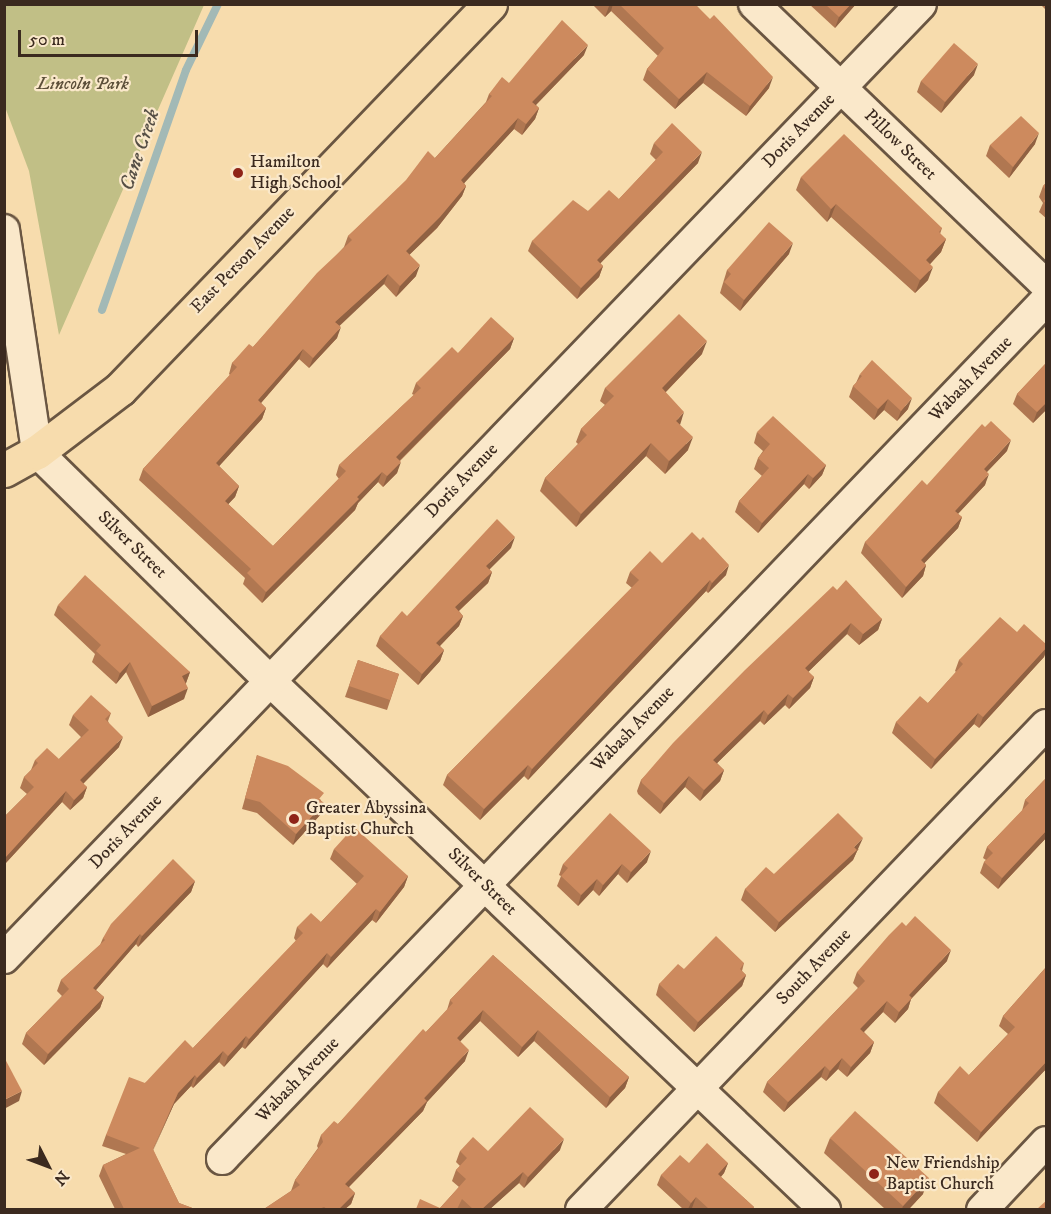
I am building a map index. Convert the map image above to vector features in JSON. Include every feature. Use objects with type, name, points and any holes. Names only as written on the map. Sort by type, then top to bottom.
[{"type":"main road","name":"East Person Avenue","points":[[4,470],[37,452],[120,389],[490,4]]},
{"type":"street","name":"Pillow Street","points":[[754,4],[1047,285]]},
{"type":"street","name":"Doris Avenue","points":[[4,958],[921,4]]},
{"type":"street","points":[[4,230],[37,452]]},
{"type":"street","name":"Wabash Avenue","points":[[222,1159],[1047,300]]},
{"type":"street","name":"Silver Street","points":[[37,452],[270,681],[825,1209]]},
{"type":"street","name":"South Avenue","points":[[581,1209],[1047,725]]},
{"type":"street","points":[[982,1209],[1047,1142]]},
{"type":"green space","name":"Lincoln Park","points":[[5,4],[204,5],[59,335],[29,171],[5,107]]},
{"type":"building","points":[[619,4],[695,4],[710,19],[714,15],[773,77],[750,106],[707,72],[679,99],[647,69],[664,48]]},
{"type":"building","points":[[825,4],[851,4],[839,17]]},
{"type":"building","points":[[562,20],[588,45],[532,102],[539,108],[526,124],[518,118],[461,180],[466,186],[440,217],[406,251],[420,265],[400,286],[388,274],[335,322],[341,327],[313,358],[303,349],[258,400],[266,408],[216,463],[239,486],[225,501],[273,546],[346,471],[339,465],[421,388],[416,383],[452,347],[458,353],[491,317],[514,338],[396,457],[401,462],[387,476],[382,472],[357,497],[359,499],[266,592],[247,573],[251,569],[143,469],[237,367],[232,363],[249,344],[253,347],[317,273],[352,240],[348,236],[406,180],[428,151],[435,158],[492,96],[489,94],[502,77],[509,83]]},
{"type":"building","points":[[954,43],[978,64],[945,102],[921,81]]},
{"type":"building","points":[[1021,116],[1039,133],[1013,167],[990,145]]},
{"type":"building","points":[[672,123],[702,152],[597,260],[603,266],[581,288],[532,241],[573,200],[588,211],[609,190],[619,199],[663,152],[654,143]]},
{"type":"building","points":[[844,134],[942,228],[939,232],[946,239],[926,260],[933,267],[920,280],[836,204],[831,209],[801,177]]},
{"type":"building","points":[[769,222],[793,243],[744,300],[724,282],[731,274],[727,270]]},
{"type":"building","points":[[679,314],[707,341],[662,388],[684,412],[676,421],[693,437],[669,461],[651,443],[581,514],[545,478],[587,435],[581,429],[614,396],[605,388]]},
{"type":"building","points":[[872,360],[912,398],[901,411],[888,399],[878,409],[853,386]]},
{"type":"building","points":[[1047,362],[1047,402],[1037,412],[1017,394]]},
{"type":"building","points":[[773,416],[826,465],[813,478],[808,474],[762,523],[739,501],[769,468],[758,458],[770,444],[757,432]]},
{"type":"building","points":[[991,421],[1011,440],[984,469],[989,474],[955,511],[962,517],[921,560],[926,565],[906,587],[865,542],[922,480],[927,485],[982,424],[985,427]]},
{"type":"building","points":[[497,519],[515,537],[486,566],[492,572],[455,607],[463,616],[436,643],[444,650],[422,674],[380,636],[402,611],[407,616]]},
{"type":"building","points":[[692,532],[700,540],[703,537],[729,565],[712,583],[710,580],[532,769],[528,765],[484,809],[447,775],[639,580],[630,572],[650,551],[662,563]]},
{"type":"building","points":[[85,575],[190,672],[182,676],[188,688],[152,706],[130,662],[120,673],[96,651],[101,645],[58,605]]},
{"type":"building","points":[[846,580],[882,619],[863,634],[851,623],[805,668],[814,677],[793,698],[788,694],[768,715],[764,710],[713,760],[724,770],[704,790],[689,776],[664,803],[641,780],[673,743],[745,670],[833,586],[837,590]]},
{"type":"building","points":[[1000,617],[1017,632],[1024,624],[1047,647],[983,717],[978,713],[935,759],[896,722],[920,696],[928,703],[963,664],[959,660]]},
{"type":"building","points":[[358,660],[399,674],[390,700],[349,686]]},
{"type":"building","points":[[91,695],[111,713],[105,719],[123,737],[80,780],[87,787],[74,800],[66,791],[4,859],[4,817],[34,787],[24,777],[38,763],[35,760],[47,748],[59,759],[89,730],[73,715]]},
{"type":"building","points":[[257,755],[288,766],[324,793],[319,799],[324,803],[296,834],[260,802],[245,798]]},
{"type":"building","points":[[1047,777],[1047,830],[1002,878],[984,862],[993,853],[987,847],[1029,803],[1025,800]]},
{"type":"building","points":[[610,813],[651,851],[631,872],[622,864],[603,885],[597,879],[581,895],[561,876],[568,868],[563,864]]},
{"type":"building","points":[[838,813],[863,838],[854,847],[857,850],[779,922],[745,889],[766,867],[774,874]]},
{"type":"building","points":[[354,827],[408,876],[380,912],[376,909],[331,957],[327,953],[249,1039],[246,1036],[228,1056],[223,1051],[197,1078],[195,1075],[178,1093],[153,1149],[179,1203],[195,1209],[124,1209],[103,1165],[140,1148],[106,1135],[129,1077],[145,1083],[185,1040],[193,1048],[303,933],[297,927],[311,913],[321,922],[364,876],[334,849]]},
{"type":"building","points":[[173,859],[195,881],[142,936],[140,934],[93,988],[104,997],[48,1054],[26,1033],[69,989],[61,980],[105,940],[103,938],[111,924]]},
{"type":"building","points":[[915,916],[951,950],[909,995],[912,998],[899,1012],[887,1001],[860,1029],[874,1042],[851,1067],[842,1058],[830,1071],[825,1066],[788,1102],[767,1082],[865,981],[857,972],[889,935],[902,922],[906,926]]},
{"type":"building","points":[[716,936],[744,963],[740,969],[746,975],[698,1022],[659,984],[678,964],[684,969]]},
{"type":"building","points":[[493,955],[629,1077],[610,1097],[538,1030],[522,1047],[483,1010],[457,1038],[469,1050],[424,1098],[427,1101],[345,1184],[355,1193],[339,1209],[324,1207],[319,1209],[264,1209],[300,1185],[295,1180],[323,1142],[321,1135],[334,1121],[338,1124],[423,1029],[426,1032],[453,1003],[450,1000]]},
{"type":"building","points":[[1047,966],[1047,1061],[981,1132],[938,1092],[960,1066],[969,1075],[1015,1027],[1003,1016]]},
{"type":"building","points":[[4,1057],[22,1091],[4,1100]]},
{"type":"building","points":[[530,1107],[564,1139],[528,1177],[523,1172],[482,1209],[473,1209],[462,1199],[457,1209],[416,1209],[420,1199],[440,1208],[466,1179],[456,1170],[467,1158],[460,1151],[473,1137],[488,1151]]},
{"type":"building","points":[[855,1111],[929,1178],[903,1206],[830,1138]]},
{"type":"building","points":[[707,1143],[728,1163],[718,1174],[754,1207],[751,1209],[709,1209],[696,1197],[691,1203],[661,1175],[680,1155],[689,1163]]},
{"type":"building","points":[[1047,1200],[1047,1209],[1037,1209]]},
{"type":"waterway","name":"Cane Creek","points":[[102,310],[186,70],[218,4]]},
{"type":"place","name":"Hamilton High School","points":[[238,173]]},
{"type":"place","name":"Greater Abyssina Baptist Church","points":[[294,819]]},
{"type":"place","name":"New Friendship Baptist Church","points":[[874,1174]]}]
